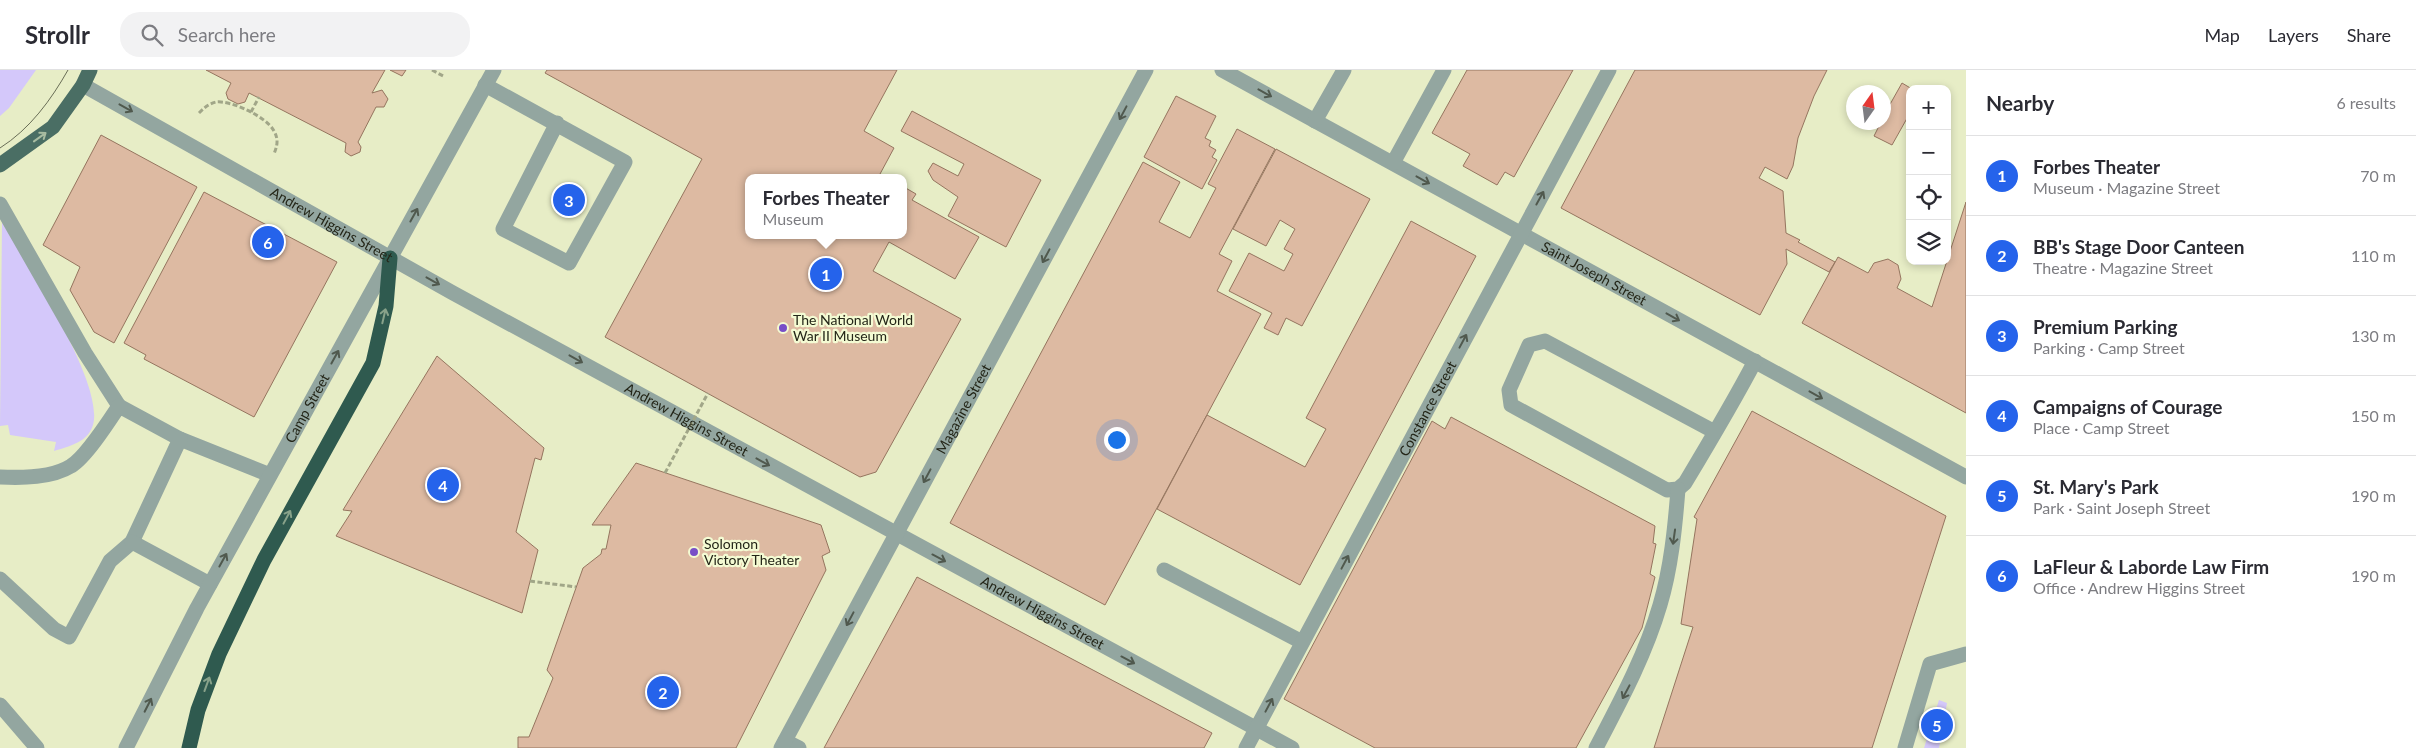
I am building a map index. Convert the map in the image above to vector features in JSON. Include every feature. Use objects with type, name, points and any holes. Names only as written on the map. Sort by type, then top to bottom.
[{"type":"highway","points":[[189,748],[198,710],[219,654],[264,560],[373,363],[386,306],[390,258]]},
{"type":"main road","points":[[0,165],[53,127],[83,85],[90,70]]},
{"type":"street","name":"Camp Street","points":[[126,748],[210,584],[494,70]]},
{"type":"street","name":"Magazine Street","points":[[783,744],[1146,70]]},
{"type":"street","name":"Saint Joseph Street","points":[[1222,70],[1966,477]]},
{"type":"street","points":[[1315,121],[1344,70]]},
{"type":"street","points":[[1393,163],[1444,70]]},
{"type":"street","name":"Constance Street","points":[[1246,748],[1520,233],[1609,70]]},
{"type":"street","name":"Andrew Higgins Street","points":[[83,85],[390,258],[896,535],[1292,748]]},
{"type":"street","points":[[485,85],[557,123],[625,162],[569,263],[503,229],[557,123]]},
{"type":"street","points":[[0,204],[85,353],[119,406],[180,439],[270,475]]},
{"type":"street","points":[[1715,432],[1545,341],[1529,345],[1509,390],[1511,405],[1667,490],[1678,488],[1685,484],[1715,432],[1755,361]]},
{"type":"street","points":[[0,477],[33,478],[72,466],[100,434],[119,406]]},
{"type":"street","points":[[0,579],[54,629],[69,637],[110,561],[132,542],[180,439]]},
{"type":"street","points":[[1596,748],[1633,678],[1660,605],[1674,536],[1678,488]]},
{"type":"street","points":[[132,542],[210,584]]},
{"type":"street","points":[[1164,570],[1302,642]]},
{"type":"street","points":[[1905,748],[1930,664],[1966,654]]},
{"type":"street","points":[[0,705],[37,748]]},
{"type":"street","points":[[783,744],[799,748]]},
{"type":"path","points":[[432,70],[445,76]]},
{"type":"path","points":[[251,112],[258,97]]},
{"type":"path","points":[[199,113],[208,105],[218,102],[251,112],[268,122],[275,132],[278,143],[274,154]]},
{"type":"path","points":[[665,472],[708,393]]},
{"type":"path","points":[[530,581],[576,587]]},
{"type":"shaded area","points":[[0,70],[36,70],[9,108],[0,116]]},
{"type":"shaded area","points":[[2,222],[60,322],[87,381],[93,406],[93,425],[87,436],[78,443],[54,451],[56,442],[10,435],[8,425],[0,426]]},
{"type":"shaded area","points":[[1939,700],[1947,703],[1939,748],[1924,748]]},
{"type":"building","points":[[206,70],[385,70],[372,93],[382,90],[388,99],[384,107],[376,107],[358,142],[361,147],[360,152],[351,156],[345,152],[346,143],[249,93],[245,102],[238,104],[228,99],[226,93],[231,83]]},
{"type":"building","points":[[390,70],[406,70],[402,76]]},
{"type":"building","points":[[547,70],[897,70],[864,131],[894,148],[880,174],[745,174],[745,239],[907,239],[907,189],[916,194],[912,200],[979,237],[955,279],[889,242],[873,271],[961,319],[876,472],[860,477],[605,337],[702,159],[545,73]]},
{"type":"building","points":[[1467,70],[1573,70],[1514,177],[1505,172],[1497,185],[1463,166],[1470,154],[1432,133]]},
{"type":"building","points":[[1635,70],[1827,70],[1814,96],[1798,138],[1793,166],[1787,179],[1765,167],[1759,178],[1783,191],[1786,233],[1800,240],[1798,242],[1835,262],[1829,272],[1786,249],[1787,264],[1760,315],[1561,208]]},
{"type":"building","points":[[1902,83],[1906,85],[1906,120],[1892,145],[1874,136],[1877,130],[1891,130],[1891,103]]},
{"type":"building","points":[[1176,96],[1216,116],[1205,138],[1211,141],[1209,146],[1216,150],[1212,157],[1217,160],[1202,189],[1144,157]]},
{"type":"building","points":[[912,111],[1041,180],[1006,247],[948,216],[958,197],[933,180],[928,171],[933,163],[958,176],[964,164],[901,131]]},
{"type":"building","points":[[1237,129],[1275,149],[1219,254],[1232,261],[1217,291],[1261,314],[1105,605],[950,523],[1143,162],[1180,182],[1159,222],[1190,238],[1216,188],[1208,184]]},
{"type":"building","points":[[101,135],[197,187],[114,343],[94,332],[70,290],[80,267],[43,245]]},
{"type":"building","points":[[1276,149],[1370,199],[1302,326],[1286,318],[1278,335],[1264,328],[1272,313],[1229,291],[1249,253],[1284,271],[1293,254],[1284,249],[1295,229],[1280,220],[1266,246],[1233,229]]},
{"type":"building","points":[[204,192],[337,262],[254,417],[144,359],[146,355],[124,343]]},
{"type":"building","points":[[1966,202],[1966,413],[1802,323],[1838,257],[1868,273],[1874,263],[1888,259],[1898,265],[1901,279],[1897,288],[1932,307],[1946,265],[1951,265],[1951,248]]},
{"type":"building","points":[[1411,221],[1476,256],[1300,585],[1157,509],[1207,415],[1305,467],[1326,429],[1306,418]]},
{"type":"building","points":[[437,356],[544,448],[541,460],[535,458],[516,532],[538,550],[522,613],[336,536],[352,511],[343,510]]},
{"type":"building","points":[[1752,411],[1946,516],[1872,748],[1654,748],[1693,627],[1681,624],[1697,519],[1694,517]]},
{"type":"building","points":[[1451,417],[1655,526],[1653,543],[1656,544],[1650,574],[1655,577],[1642,628],[1576,748],[1375,748],[1284,699],[1432,421],[1445,429]]},
{"type":"building","points":[[636,463],[821,525],[830,552],[822,556],[826,570],[736,748],[518,748],[518,737],[529,737],[553,678],[547,670],[583,568],[601,554],[602,549],[606,549],[611,525],[592,525]]},
{"type":"building","points":[[917,577],[1212,733],[1204,748],[824,748]]},
{"type":"tram line","points":[[0,148],[21,132],[39,113],[68,70]]},
{"type":"place","name":"Premium Parking","points":[[569,200]]},
{"type":"place","name":"LaFleur & Laborde Law Firm","points":[[268,242]]},
{"type":"place","name":"Forbes Theater","points":[[826,274]]},
{"type":"place","name":"The National World War II Museum","points":[[783,328]]},
{"type":"place","name":"Campaigns of Courage","points":[[443,485]]},
{"type":"place","name":"Solomon Victory Theater","points":[[694,552]]},
{"type":"place","name":"BB's Stage Door Canteen","points":[[663,692]]},
{"type":"place","name":"St. Mary's Park","points":[[1937,725]]}]
